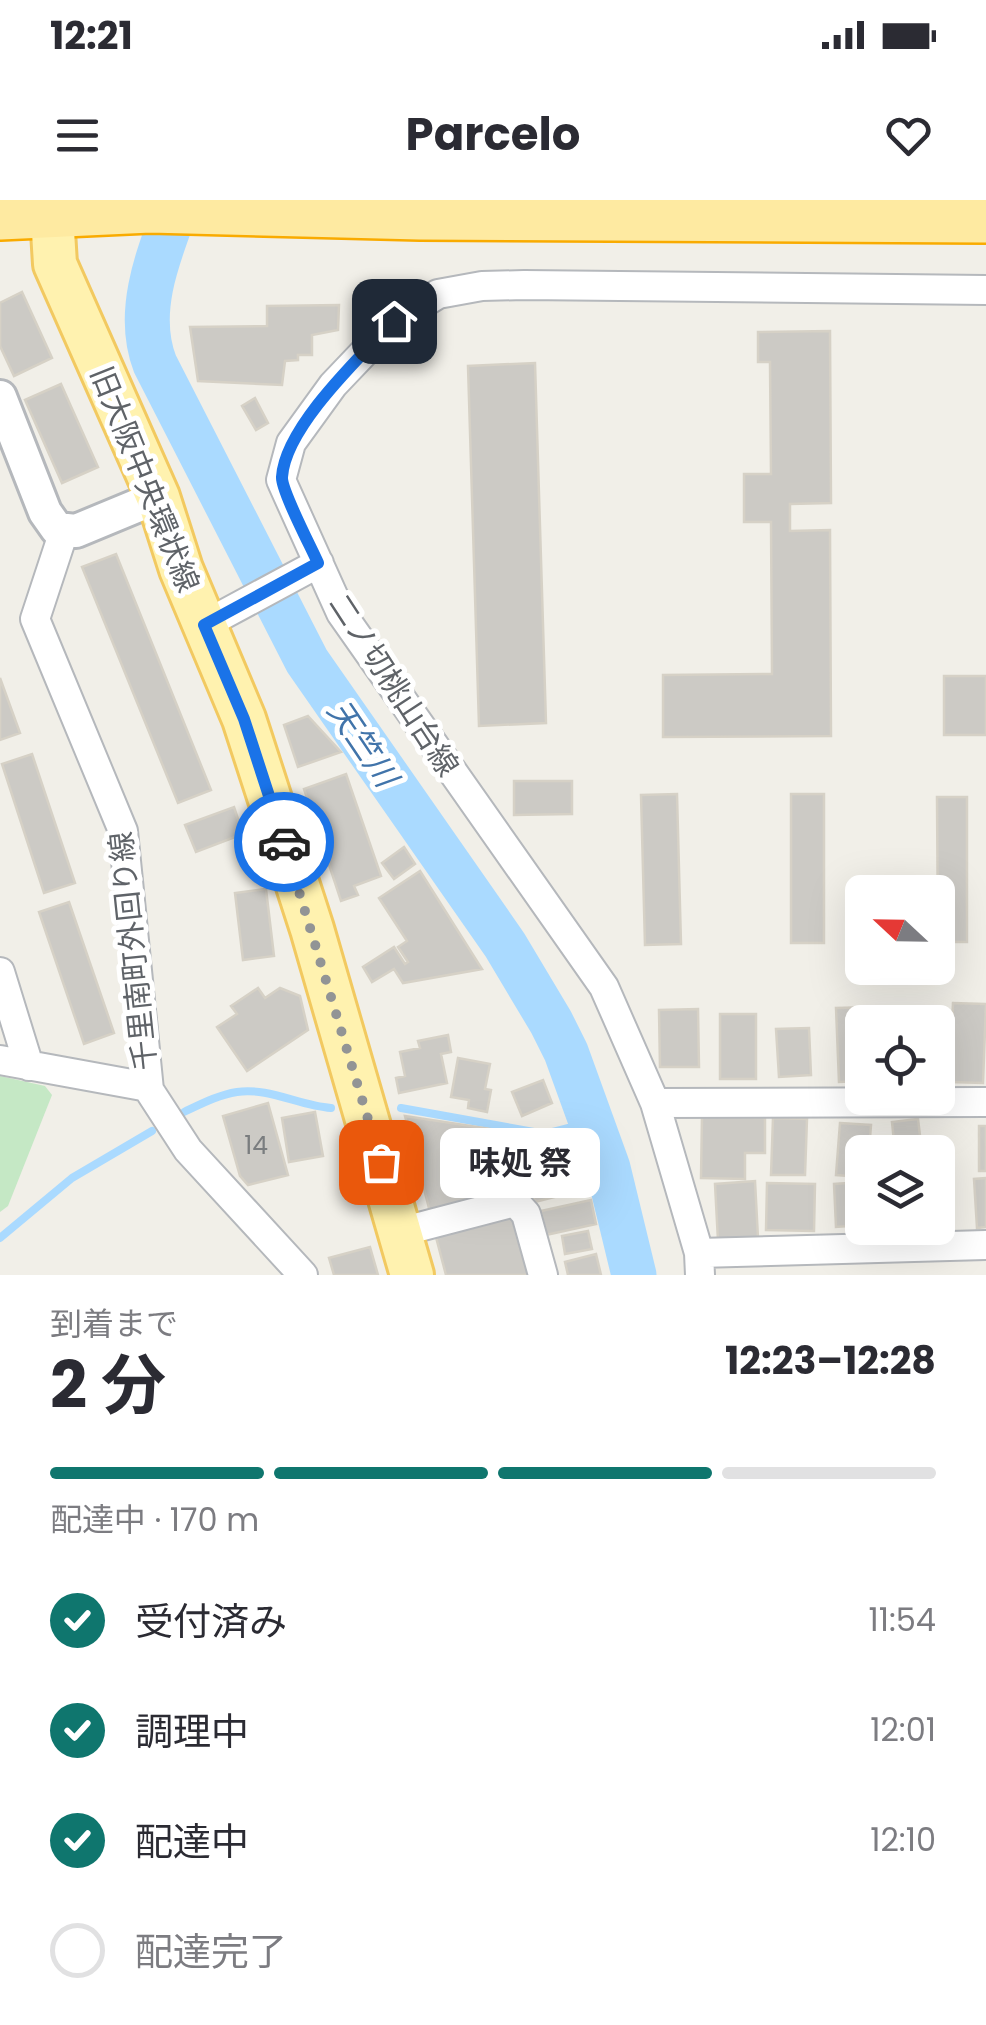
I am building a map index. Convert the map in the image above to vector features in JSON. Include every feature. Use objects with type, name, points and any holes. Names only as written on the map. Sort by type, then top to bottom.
[{"type":"highway","points":[[937,200],[986,208]]},
{"type":"highway","points":[[0,217],[47,207],[420,218],[986,220]]},
{"type":"main road","name":"旧大阪中央環状線","points":[[47,207],[55,264],[158,497],[181,569],[244,719],[312,929],[412,1275]]},
{"type":"street","name":"二ノ切桃山台線","points":[[700,1264],[654,1103],[604,987],[341,613],[281,480],[291,444],[333,385],[394,321],[438,294],[482,286],[524,285],[986,290]]},
{"type":"street","points":[[4,416],[56,529],[83,528],[158,497]]},
{"type":"street","name":"千里南町外回り線","points":[[64,531],[35,619],[123,831],[148,1088],[188,1150],[304,1275]]},
{"type":"street","points":[[204,625],[318,563]]},
{"type":"street","points":[[0,972],[30,1066]]},
{"type":"street","points":[[0,1060],[148,1088]]},
{"type":"street","points":[[654,1103],[986,1102]]},
{"type":"street","points":[[400,1232],[515,1202],[526,1214],[543,1275]]},
{"type":"street","points":[[700,1264],[986,1245]]},
{"type":"green space","points":[[0,1076],[45,1086],[52,1095],[8,1206],[0,1212]]},
{"type":"building","points":[[22,292],[52,358],[14,376],[0,346],[0,303]]},
{"type":"building","points":[[339,305],[338,330],[312,335],[312,355],[298,355],[298,360],[285,361],[282,385],[198,381],[190,327],[267,326],[267,306]]},
{"type":"building","points":[[830,331],[831,503],[790,504],[790,531],[830,530],[831,736],[663,737],[663,675],[772,674],[771,522],[744,522],[744,474],[771,474],[770,362],[758,362],[758,332]]},
{"type":"building","points":[[535,363],[546,723],[479,726],[468,366]]},
{"type":"building","points":[[61,384],[98,467],[62,483],[25,400]]},
{"type":"building","points":[[255,398],[268,423],[256,430],[242,406]]},
{"type":"building","points":[[116,554],[211,790],[178,803],[82,567]]},
{"type":"building","points":[[944,676],[986,676],[986,735],[944,735]]},
{"type":"building","points":[[0,678],[20,733],[0,740]]},
{"type":"building","points":[[308,716],[341,752],[298,767],[284,725]]},
{"type":"building","points":[[32,754],[75,883],[44,893],[2,764]]},
{"type":"building","points":[[346,774],[381,876],[354,886],[358,895],[341,901],[304,789]]},
{"type":"building","points":[[514,781],[572,781],[572,814],[514,815]]},
{"type":"building","points":[[677,794],[681,944],[645,945],[641,795]]},
{"type":"building","points":[[791,794],[824,794],[824,943],[791,943]]},
{"type":"building","points":[[937,797],[967,797],[967,942],[955,942],[955,875],[938,875]]},
{"type":"building","points":[[234,807],[243,834],[196,852],[185,825]]},
{"type":"building","points":[[404,847],[415,864],[394,879],[382,863]]},
{"type":"building","points":[[420,871],[482,969],[403,983],[394,969],[372,982],[363,967],[394,947],[405,964],[408,962],[398,947],[407,941],[379,898]]},
{"type":"building","points":[[266,889],[274,956],[243,960],[235,893]]},
{"type":"building","points":[[69,902],[114,1033],[84,1044],[39,912]]},
{"type":"building","points":[[258,988],[265,998],[280,988],[300,996],[308,1030],[247,1071],[217,1027],[237,1014],[231,1006]]},
{"type":"building","points":[[986,1004],[983,1083],[955,1082],[953,1005]]},
{"type":"building","points":[[836,1008],[845,1008],[845,1082],[839,1082]]},
{"type":"building","points":[[698,1009],[699,1067],[660,1067],[659,1010]]},
{"type":"building","points":[[720,1014],[756,1014],[756,1079],[720,1079]]},
{"type":"building","points":[[809,1028],[811,1075],[779,1077],[776,1029]]},
{"type":"building","points":[[448,1035],[451,1052],[441,1054],[447,1083],[399,1093],[396,1078],[405,1076],[400,1052],[420,1048],[418,1041]]},
{"type":"building","points":[[458,1058],[490,1064],[485,1089],[491,1090],[487,1112],[468,1108],[469,1100],[451,1097]]},
{"type":"building","points":[[543,1080],[552,1103],[522,1116],[512,1092]]},
{"type":"building","points":[[268,1103],[288,1175],[248,1185],[240,1176],[223,1116]]},
{"type":"building","points":[[315,1112],[323,1156],[289,1162],[282,1118]]},
{"type":"building","points":[[405,1116],[562,1140],[566,1155],[517,1168],[468,1159],[479,1200],[430,1212]]},
{"type":"building","points":[[702,1117],[765,1118],[765,1153],[745,1153],[745,1179],[701,1178]]},
{"type":"building","points":[[773,1118],[807,1119],[805,1175],[771,1175]]},
{"type":"building","points":[[918,1119],[920,1135],[893,1135],[892,1122]]},
{"type":"building","points":[[840,1123],[871,1125],[870,1135],[845,1135],[845,1176],[836,1175]]},
{"type":"building","points":[[979,1126],[986,1126],[986,1171],[979,1171]]},
{"type":"building","points":[[577,1155],[582,1170],[530,1186],[526,1171]]},
{"type":"building","points":[[581,1173],[585,1189],[535,1202],[530,1188]]},
{"type":"building","points":[[986,1178],[986,1227],[977,1228],[974,1179]]},
{"type":"building","points":[[755,1181],[758,1238],[718,1241],[715,1184]]},
{"type":"building","points":[[767,1183],[815,1184],[814,1231],[766,1230]]},
{"type":"building","points":[[845,1183],[845,1226],[836,1227],[834,1184]]},
{"type":"building","points":[[591,1200],[596,1224],[546,1235],[541,1211]]},
{"type":"building","points":[[513,1215],[530,1275],[446,1275],[436,1237]]},
{"type":"building","points":[[588,1231],[592,1249],[565,1254],[562,1236]]},
{"type":"building","points":[[370,1247],[378,1275],[334,1275],[329,1258]]},
{"type":"building","points":[[596,1254],[601,1275],[568,1275],[565,1262]]},
{"type":"waterway","name":"天竺川","points":[[179,200],[148,302],[149,344],[155,364],[307,661],[505,945],[551,1022],[566,1052],[608,1168],[634,1275]]},
{"type":"waterway","points":[[184,1112],[223,1095],[249,1091],[331,1108]]},
{"type":"waterway","points":[[401,1108],[545,1134],[592,1122]]},
{"type":"waterway","points":[[0,1238],[72,1178],[152,1131]]},
{"type":"way so far","points":[[284,842],[381,1162]]},
{"type":"place","name":"味処 祭","points":[[381,1162]]},
{"type":"route","points":[[284,842],[244,719],[204,625],[318,563],[281,480],[291,444],[333,385],[394,321]]}]
